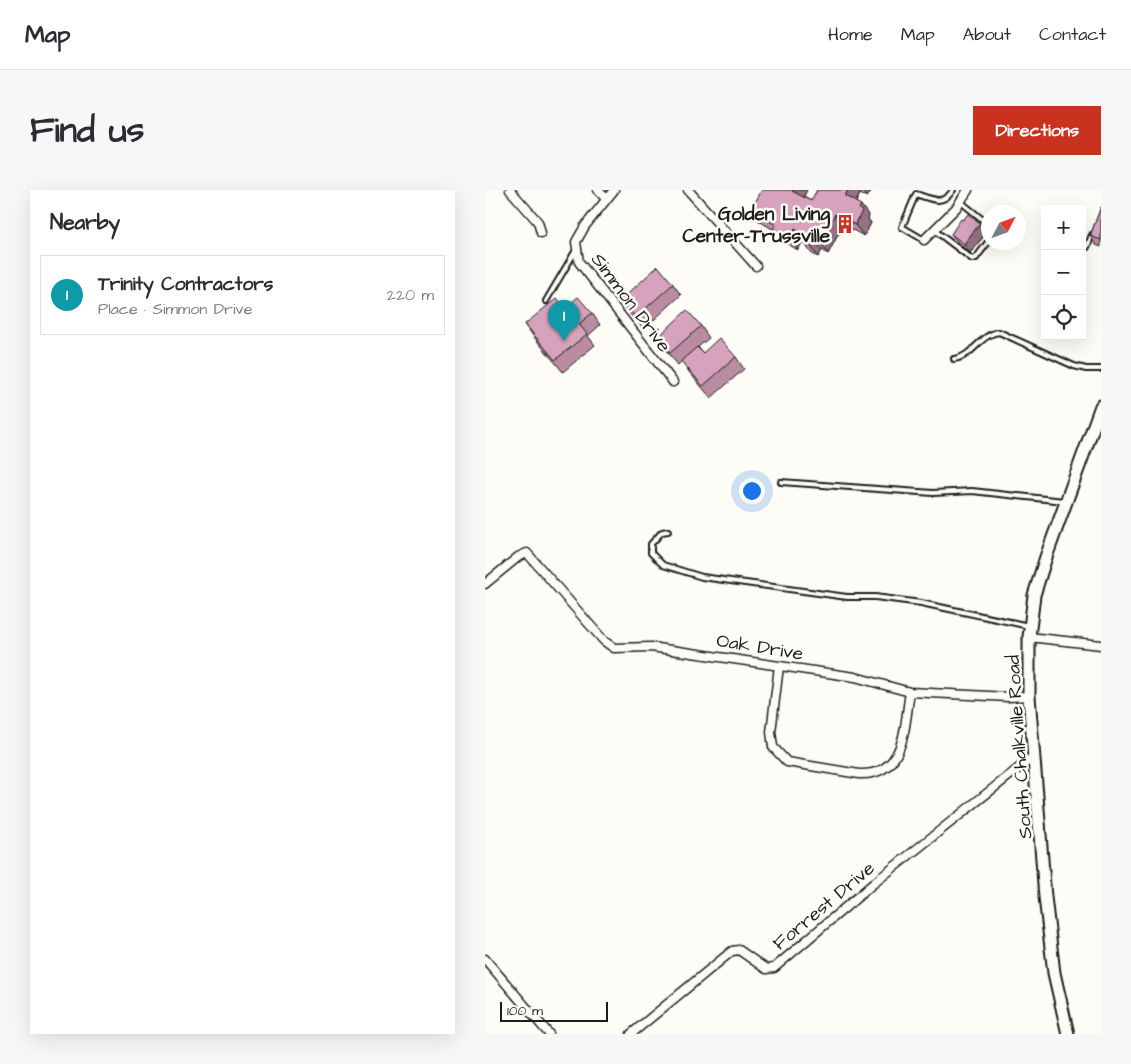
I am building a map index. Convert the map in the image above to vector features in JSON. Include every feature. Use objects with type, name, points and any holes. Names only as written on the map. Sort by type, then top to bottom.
[{"type":"main road","name":"South Chalkville Road","points":[[1068,1034],[1053,971],[1029,696],[1029,631],[1034,595],[1101,406]]},
{"type":"street","points":[[510,190],[538,222],[541,233]]},
{"type":"street","points":[[598,190],[606,200]]},
{"type":"street","name":"Simmon Drive","points":[[614,190],[585,226],[576,242],[579,262],[673,382]]},
{"type":"street","points":[[688,190],[756,266]]},
{"type":"street","points":[[923,240],[960,202],[968,190]]},
{"type":"street","name":"Oak Drive","points":[[485,584],[518,557],[527,553],[604,641],[614,648],[651,647],[855,677],[910,692],[1009,697],[1029,696]]},
{"type":"street","points":[[1029,631],[1101,645]]},
{"type":"street","points":[[779,666],[771,732],[773,746],[787,762],[859,774],[884,771],[897,755],[910,692]]},
{"type":"street","name":"Forrest Drive","points":[[631,1034],[731,951],[738,950],[766,969],[774,968],[874,883],[1034,756]]},
{"type":"street","points":[[485,960],[549,1034]]},
{"type":"lane","points":[[923,240],[902,227],[916,192],[939,201],[946,199],[953,190]]},
{"type":"lane","points":[[960,202],[981,218]]},
{"type":"lane","points":[[934,230],[971,259],[976,258],[982,250]]},
{"type":"lane","points":[[1087,247],[1094,230]]},
{"type":"lane","points":[[546,301],[577,248]]},
{"type":"lane","points":[[954,359],[966,354],[985,336],[999,332],[1074,366],[1086,369],[1101,369]]},
{"type":"lane","points":[[781,482],[933,492],[973,491],[1066,501]]},
{"type":"lane","points":[[668,531],[662,532],[651,544],[651,552],[655,560],[663,565],[702,577],[847,597],[875,597],[921,603],[1029,631]]},
{"type":"building","name":"Golden Living Center-Trussville","points":[[762,190],[793,190],[811,201],[817,190],[848,190],[845,196],[861,205],[859,209],[862,211],[855,225],[835,214],[820,242],[813,239],[810,245],[803,242],[806,236],[795,229],[790,238],[773,229],[776,225],[751,210]]},
{"type":"building","points":[[1101,207],[1101,240],[1090,236]]},
{"type":"building","points":[[968,214],[980,223],[964,244],[951,234],[961,219],[963,220]]},
{"type":"building","points":[[658,266],[673,284],[636,317],[620,301]]},
{"type":"building","points":[[578,297],[592,313],[579,324],[587,334],[555,360],[525,324],[557,298],[565,308]]},
{"type":"building","points":[[687,310],[701,326],[670,353],[657,338]]},
{"type":"building","points":[[719,338],[736,357],[703,386],[681,361],[697,347],[703,353]]},
{"type":"place","name":"Golden Living Center-Trussville","points":[[845,224]]},
{"type":"place","name":"Trinity Contractors","points":[[564,341]]}]
